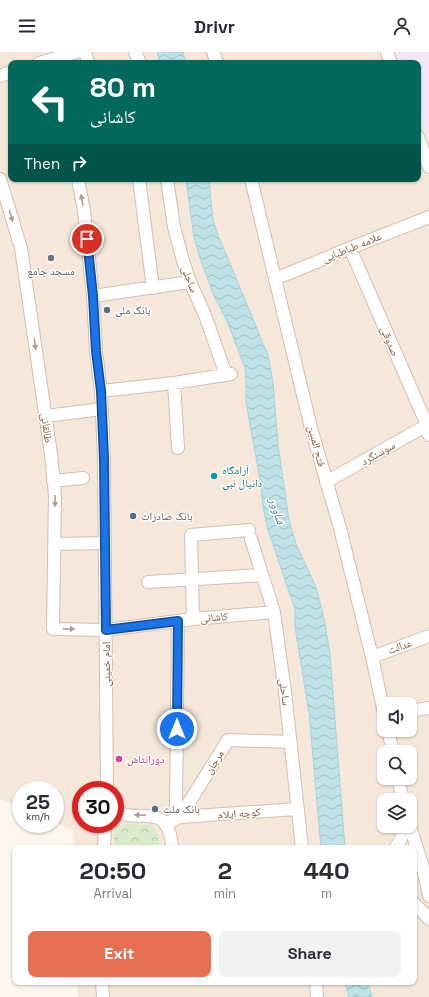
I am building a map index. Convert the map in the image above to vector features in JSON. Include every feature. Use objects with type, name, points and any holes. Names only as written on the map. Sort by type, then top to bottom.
[{"type":"street","points":[[49,60],[77,52]]},
{"type":"street","points":[[421,145],[429,167]]},
{"type":"street","name":"طالقانی","points":[[0,179],[21,248],[54,481],[55,544],[53,629],[106,630]]},
{"type":"street","name":"امام خمینی","points":[[79,182],[84,210],[93,296],[96,351],[102,408],[106,543],[107,781]]},
{"type":"street","points":[[139,182],[153,288]]},
{"type":"street","name":"ساحلی","points":[[167,182],[174,227],[182,261],[229,374],[174,383]]},
{"type":"street","name":"فتح المبین","points":[[252,182],[311,428],[340,528],[381,697]]},
{"type":"street","name":"علامه طباطبایی","points":[[275,279],[429,217]]},
{"type":"street","name":"صدوقی","points":[[350,248],[428,428]]},
{"type":"street","points":[[93,296],[190,282]]},
{"type":"street","points":[[101,391],[174,383],[178,448]]},
{"type":"street","points":[[46,416],[102,408]]},
{"type":"street","name":"سوسنگرد","points":[[326,482],[428,428]]},
{"type":"street","points":[[54,481],[83,478]]},
{"type":"street","name":"ساحلی","points":[[192,579],[191,535],[250,534],[274,612],[286,692],[302,845]]},
{"type":"street","points":[[55,544],[106,543]]},
{"type":"street","points":[[148,582],[262,575]]},
{"type":"street","points":[[192,579],[193,619]]},
{"type":"street","name":"کاشانی","points":[[106,630],[193,619],[274,612]]},
{"type":"street","points":[[165,824],[180,817],[176,806],[178,621]]},
{"type":"street","name":"عدالت","points":[[372,657],[429,636]]},
{"type":"street","points":[[417,710],[429,708]]},
{"type":"street","name":"مرجان","points":[[180,817],[228,740],[291,742]]},
{"type":"street","name":"کوچه ایلام","points":[[180,817],[297,809]]},
{"type":"street","points":[[124,814],[150,816],[160,819],[170,832],[172,845]]},
{"type":"street","points":[[104,845],[106,833]]},
{"type":"street","points":[[397,845],[403,833]]},
{"type":"street","points":[[412,833],[416,845]]},
{"type":"street","points":[[417,848],[429,896]]},
{"type":"street","points":[[417,906],[429,918]]},
{"type":"street","points":[[102,985],[103,997]]},
{"type":"street","points":[[316,985],[317,997]]},
{"type":"shaded area","points":[[0,52],[429,52],[429,997],[78,997],[77,985],[417,985],[417,845],[74,845],[73,833],[124,833],[124,781],[72,781],[72,830],[64,826],[64,781],[12,781],[12,804],[0,799]]},
{"type":"shaded area","points":[[396,52],[429,52],[429,140],[421,119],[421,60],[399,60]]},
{"type":"green space","points":[[126,824],[151,826],[155,829],[159,839],[159,845],[114,845],[114,833],[124,833],[124,825]]},
{"type":"water","points":[[157,52],[183,52],[185,60],[159,60]]},
{"type":"water","name":"شاوور","points":[[186,182],[209,182],[213,221],[268,355],[273,382],[278,445],[289,520],[296,544],[316,587],[324,618],[330,655],[345,845],[321,845],[309,712],[295,627],[295,609],[268,530],[263,507],[261,485],[246,402],[245,368],[227,321],[214,296],[194,238]]},
{"type":"water","points":[[346,985],[369,985],[372,997],[349,997]]},
{"type":"place","name":"مسجد جامع","points":[[51,258]]},
{"type":"place","name":"بانک ملی","points":[[107,310]]},
{"type":"place","name":"آرامگاه دانیال نبی","points":[[214,476]]},
{"type":"place","name":"بانک صادرات","points":[[133,516]]},
{"type":"place","name":"دورانتاش","points":[[119,759]]},
{"type":"place","name":"بانک ملت","points":[[155,809]]},
{"type":"route","points":[[87,239],[93,296],[96,351],[101,391],[105,493],[106,630],[178,621],[177,729]]}]
